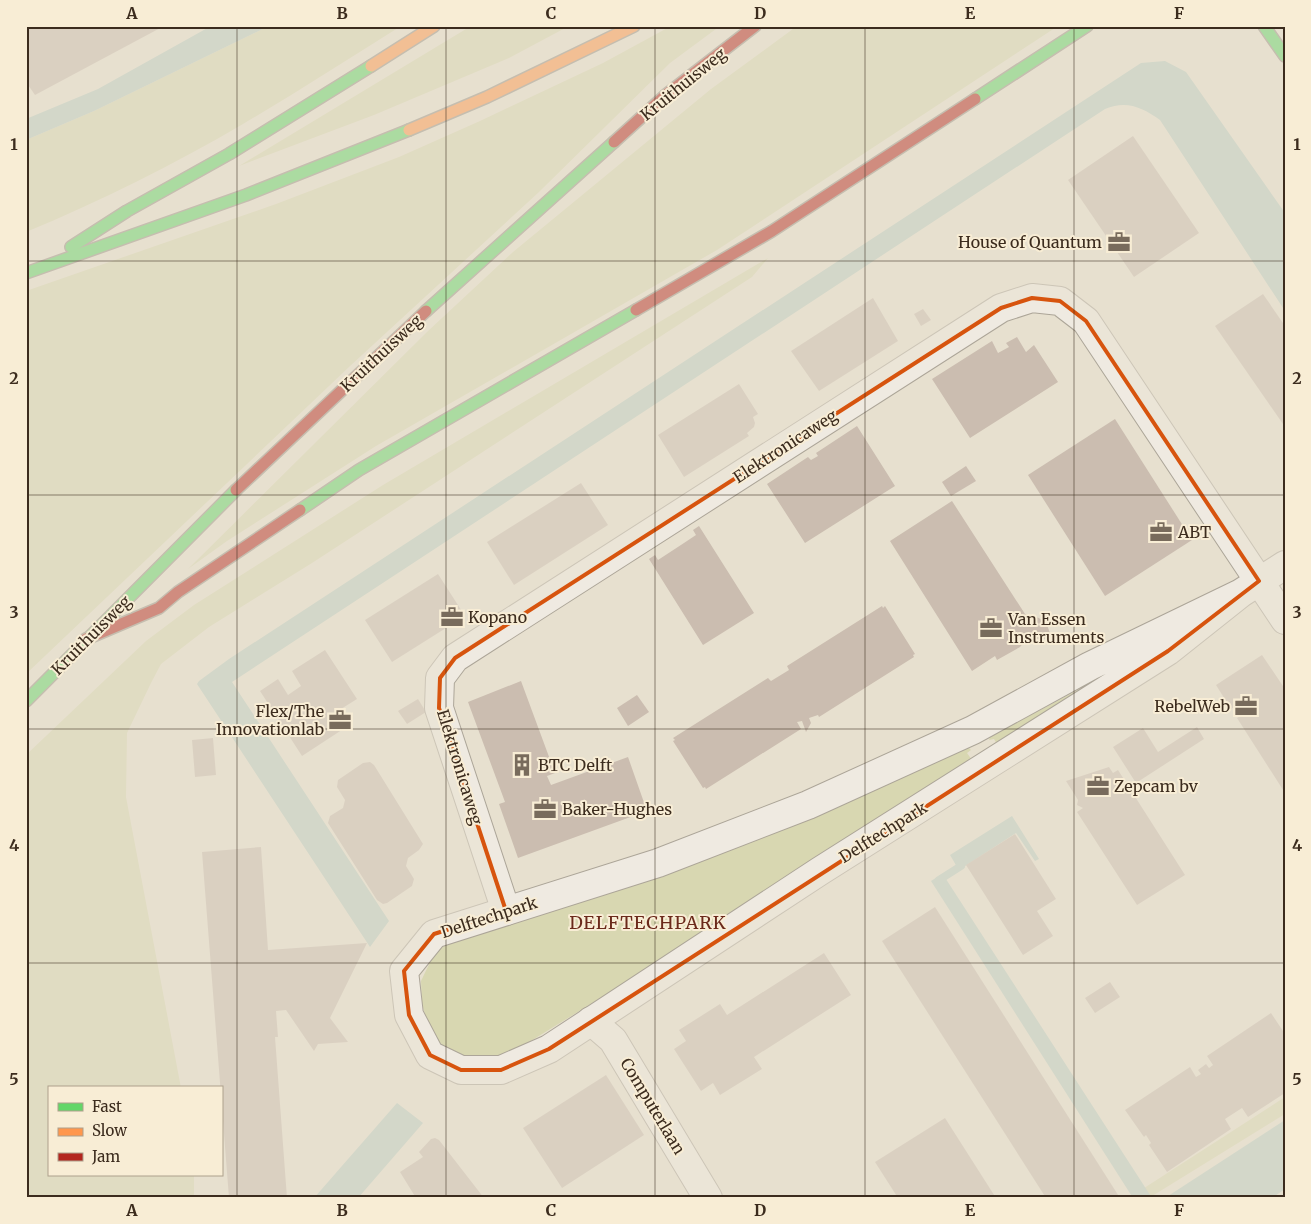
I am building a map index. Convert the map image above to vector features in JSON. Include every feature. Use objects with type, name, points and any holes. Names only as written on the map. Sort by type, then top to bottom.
[{"type":"main road","points":[[30,272],[127,211],[229,154],[434,26]]},
{"type":"main road","points":[[30,272],[246,195],[365,148],[487,97],[634,26]]},
{"type":"main road","name":"Kruithuisweg","points":[[26,701],[230,495],[396,338],[667,94],[755,26]]},
{"type":"main road","points":[[86,639],[159,608],[178,592],[359,470],[772,231],[1088,26]]},
{"type":"main road","points":[[1264,26],[1285,56]]},
{"type":"street","name":"Elektronicaweg","points":[[506,911],[439,708],[440,678],[455,658],[1001,308],[1032,298],[1060,301],[1086,321],[1250,587],[1285,620]]},
{"type":"street","name":"Delftechpark","points":[[1250,587],[1090,666],[973,730],[808,805],[658,863],[434,934],[404,971],[409,1014],[430,1055],[461,1070],[501,1070],[549,1049],[820,871],[1168,651],[1250,587],[1285,565]]},
{"type":"street","name":"Computerlaan","points":[[591,1021],[613,1040],[708,1198]]},
{"type":"highlighted area","points":[[1032,298],[1060,301],[1086,321],[1259,581],[1168,651],[549,1049],[501,1070],[461,1070],[430,1055],[409,1015],[404,971],[434,934],[506,911],[439,708],[440,678],[455,658],[1001,308]]},
{"type":"green space","points":[[269,26],[401,26],[263,112],[190,154],[109,195],[26,232],[26,140],[94,111]]},
{"type":"green space","points":[[471,26],[569,26],[509,58],[374,115],[239,166]]},
{"type":"green space","points":[[671,26],[720,26],[670,63],[539,192],[349,367],[26,674],[26,291],[276,204],[399,157],[603,63]]},
{"type":"green space","points":[[797,26],[1058,26],[717,250],[376,446],[227,541],[188,569],[428,331],[513,252],[711,89]]},
{"type":"green space","points":[[768,258],[752,277],[312,563],[209,627],[161,664],[127,733],[126,797],[181,1086],[48,1086],[48,1176],[194,1176],[194,1198],[26,1198],[26,755],[146,641],[194,605],[383,485]]},
{"type":"green space","points":[[1169,638],[998,746],[994,739],[989,740],[990,737]]},
{"type":"green space","points":[[967,746],[971,750],[967,753],[972,760],[513,1052],[486,1059],[451,1054],[430,1032],[422,1004],[421,981],[434,954],[453,939]]},
{"type":"green space","points":[[1285,1097],[1285,1114],[1149,1198],[1126,1198],[1138,1192]]},
{"type":"shaded area","points":[[211,26],[269,26],[94,111],[26,140],[26,119],[98,89]]},
{"type":"shaded area","points":[[1165,61],[1186,72],[1285,213],[1285,311],[1160,120],[1134,106],[1113,106],[1105,109],[232,682],[389,921],[370,947],[197,684],[199,681],[229,659],[1141,63]]},
{"type":"shaded area","points":[[1012,816],[1039,859],[1035,861],[1016,833],[959,870],[950,855]]},
{"type":"shaded area","points":[[942,874],[1152,1198],[1133,1198],[931,881]]},
{"type":"shaded area","points":[[397,1103],[423,1123],[358,1198],[314,1198]]},
{"type":"shaded area","points":[[1285,1120],[1285,1189],[1272,1198],[1165,1198]]},
{"type":"building","points":[[26,26],[164,26],[35,95],[26,82]]},
{"type":"building","points":[[1133,136],[1199,233],[1134,277],[1068,180]]},
{"type":"building","points":[[1263,294],[1285,326],[1285,427],[1215,326]]},
{"type":"building","points":[[873,298],[898,341],[819,391],[791,351]]},
{"type":"building","points":[[923,309],[931,320],[921,326],[914,314]]},
{"type":"building","points":[[1017,337],[1026,352],[1034,345],[1058,382],[970,438],[932,379],[992,341],[998,353],[1009,347],[1006,343]]},
{"type":"building","points":[[739,384],[758,414],[753,417],[755,423],[754,427],[747,433],[749,436],[684,477],[658,435]]},
{"type":"building","points":[[1115,419],[1192,540],[1105,596],[1028,475]]},
{"type":"building","points":[[857,426],[895,486],[805,543],[767,484],[808,457],[811,460],[818,456],[816,453]]},
{"type":"building","points":[[966,466],[976,481],[951,496],[942,482]]},
{"type":"building","points":[[581,483],[608,525],[514,585],[487,542]]},
{"type":"building","points":[[952,501],[1025,614],[1039,618],[1047,625],[1050,633],[1043,640],[1033,639],[1027,634],[1026,640],[1020,647],[997,660],[995,656],[972,671],[890,541]]},
{"type":"building","points":[[699,526],[754,613],[703,645],[649,559],[655,555],[658,560],[684,543],[696,535],[693,530]]},
{"type":"building","points":[[438,574],[465,616],[392,662],[365,620]]},
{"type":"building","points":[[882,606],[883,608],[885,606],[915,654],[913,655],[914,657],[819,717],[818,715],[809,718],[811,723],[806,732],[802,721],[797,722],[801,729],[706,789],[705,787],[703,788],[673,741],[675,740],[673,738],[768,678],[771,681],[789,670],[787,666]]},
{"type":"building","points":[[325,650],[357,699],[341,709],[351,724],[302,756],[260,691],[278,679],[288,695],[301,686],[292,671]]},
{"type":"building","points":[[1262,655],[1285,689],[1285,793],[1237,718],[1242,715],[1236,706],[1231,709],[1216,685]]},
{"type":"building","name":"BTC Delft","points":[[521,681],[555,773],[547,776],[551,785],[628,757],[647,811],[518,858],[499,804],[505,802],[468,702]]},
{"type":"building","points":[[637,695],[649,712],[628,726],[617,708]]},
{"type":"building","points":[[418,699],[426,712],[407,724],[398,711]]},
{"type":"building","points":[[1197,727],[1204,739],[1136,783],[1113,747],[1143,728],[1158,752]]},
{"type":"building","points":[[213,738],[216,775],[195,777],[192,740]]},
{"type":"building","points":[[370,762],[374,765],[423,844],[419,850],[408,858],[406,866],[414,879],[412,886],[383,904],[377,900],[328,823],[330,816],[343,808],[345,800],[337,787],[338,780],[363,763]]},
{"type":"building","points":[[1109,767],[1113,773],[1118,770],[1185,875],[1137,905],[1077,812],[1083,808],[1077,805],[1078,800],[1066,781]]},
{"type":"building","points":[[1015,834],[1056,899],[1037,911],[1053,936],[1023,955],[966,865]]},
{"type":"building","points":[[261,847],[268,950],[367,943],[330,1018],[348,1042],[318,1044],[314,1051],[286,1010],[276,1011],[278,1037],[275,1037],[287,1198],[229,1198],[222,1086],[220,1086],[202,852]]},
{"type":"building","points":[[935,907],[1120,1198],[1046,1198],[882,941]]},
{"type":"building","points":[[824,953],[851,995],[754,1057],[762,1069],[720,1095],[713,1083],[701,1091],[674,1049],[686,1041],[679,1030],[720,1004],[727,1015]]},
{"type":"building","points":[[1110,982],[1120,997],[1095,1013],[1085,998]]},
{"type":"building","points":[[1271,1013],[1285,1034],[1285,1093],[1248,1117],[1242,1108],[1225,1119],[1231,1129],[1167,1172],[1149,1145],[1151,1143],[1146,1135],[1144,1137],[1125,1110],[1190,1067],[1196,1077],[1201,1074],[1198,1070],[1206,1064],[1209,1068],[1213,1065],[1207,1056]]},
{"type":"building","points":[[606,1075],[644,1135],[562,1188],[523,1128]]},
{"type":"building","points":[[945,1118],[996,1198],[898,1198],[875,1162]]},
{"type":"building","points":[[431,1139],[439,1140],[484,1198],[416,1198],[400,1172],[423,1157],[419,1152]]},
{"type":"waterway","points":[[940,882],[939,880],[961,866],[958,860]]},
{"type":"traffic: fast","points":[[975,99],[1087,26]]},
{"type":"traffic: fast","points":[[1264,26],[1285,56]]},
{"type":"traffic: fast","points":[[71,247],[127,211],[229,154],[371,66]]},
{"type":"traffic: fast","points":[[26,273],[246,195],[409,130]]},
{"type":"traffic: fast","points":[[426,311],[614,142]]},
{"type":"traffic: fast","points":[[300,510],[359,470],[636,310]]},
{"type":"traffic: fast","points":[[26,701],[236,490]]},
{"type":"traffic: slow","points":[[371,66],[434,26]]},
{"type":"traffic: slow","points":[[409,130],[487,97],[634,26]]},
{"type":"traffic: jam","points":[[614,142],[667,94],[755,26]]},
{"type":"traffic: jam","points":[[636,310],[772,231],[975,99]]},
{"type":"traffic: jam","points":[[236,490],[426,311]]},
{"type":"traffic: jam","points":[[86,639],[159,608],[178,592],[300,510]]},
{"type":"place","name":"House of Quantum","points":[[1119,242]]},
{"type":"place","name":"ABT","points":[[1161,532]]},
{"type":"place","name":"Kopano","points":[[452,617]]},
{"type":"place","name":"Van Essen Instruments","points":[[991,628]]},
{"type":"place","name":"RebelWeb","points":[[1246,706]]},
{"type":"place","name":"Flex/The Innovationlab","points":[[340,720]]},
{"type":"place","name":"BTC Delft","points":[[522,765]]},
{"type":"place","name":"Zepcam bv","points":[[1098,786]]},
{"type":"place","name":"Baker-Hughes","points":[[545,809]]},
{"type":"district","name":"DELFTECHPARK","points":[[648,923]]}]
